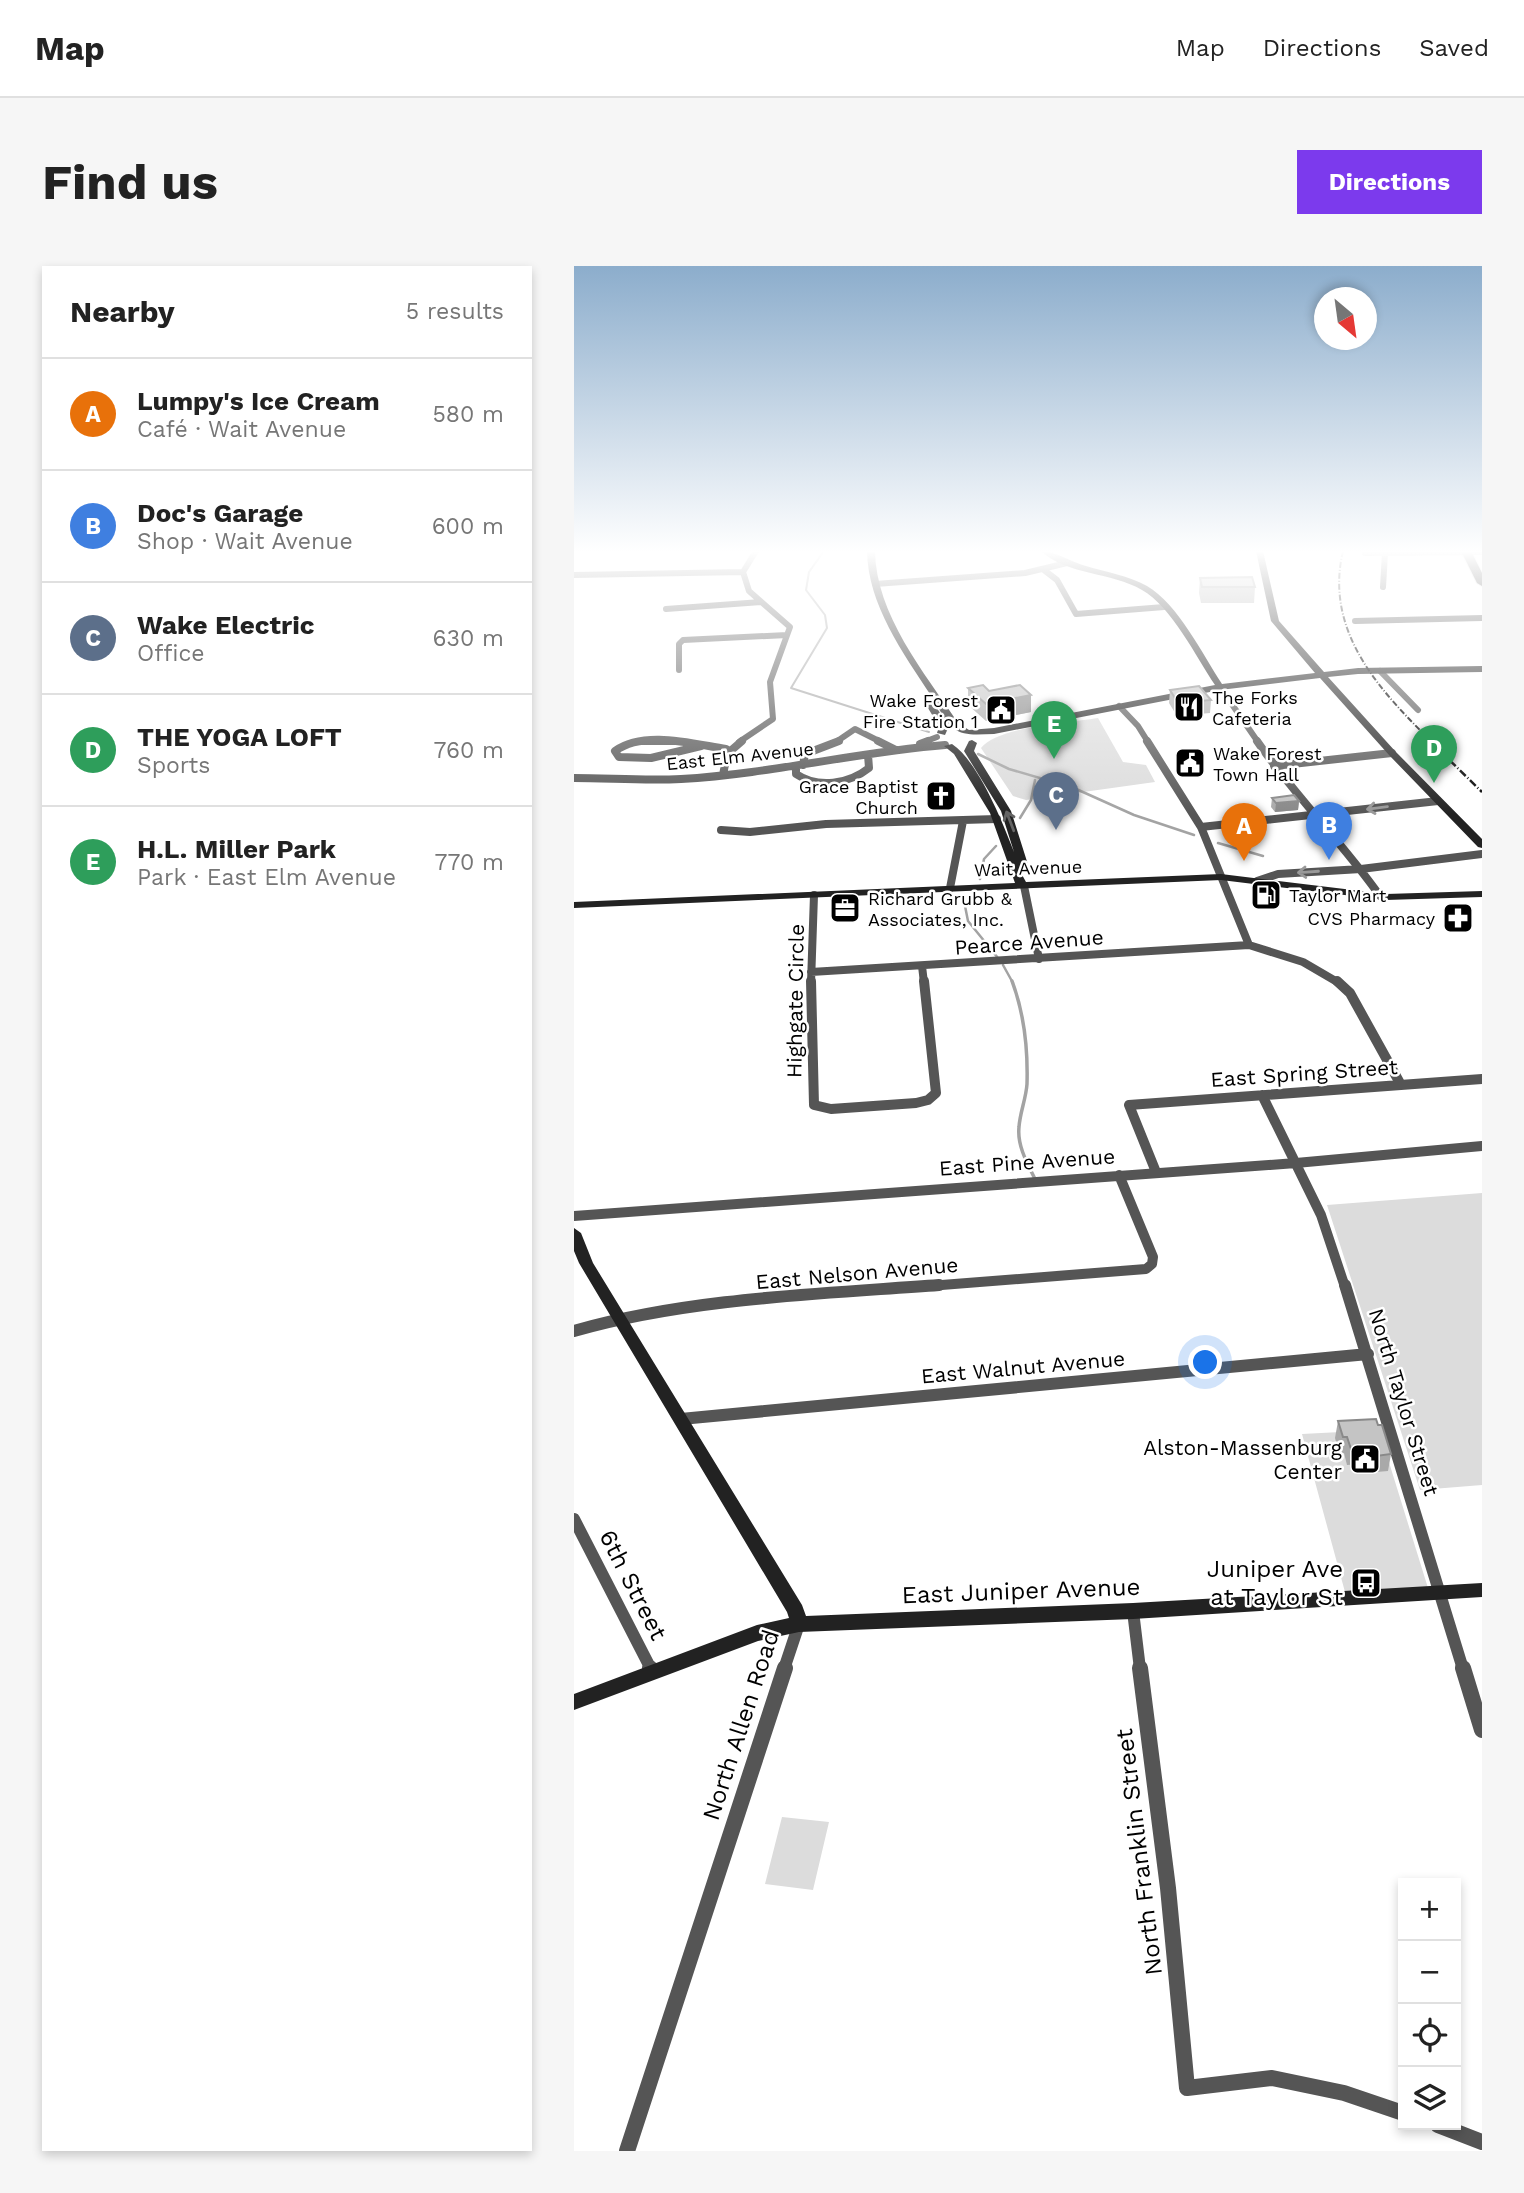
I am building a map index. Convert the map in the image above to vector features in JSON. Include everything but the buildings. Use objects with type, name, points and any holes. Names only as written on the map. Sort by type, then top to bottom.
[{"type":"street","points":[[679,670],[679,644],[683,640],[704,639]]},
{"type":"street","points":[[701,746],[658,758],[619,757],[615,751],[623,744],[633,742],[665,741],[726,749],[762,730],[772,719],[770,682],[786,639]]},
{"type":"street","points":[[888,639],[944,726],[943,740]]},
{"type":"street","points":[[900,639],[955,725],[970,736]]},
{"type":"street","points":[[1186,639],[1274,766],[1361,869],[1380,896]]},
{"type":"street","points":[[1290,639],[1392,753],[1482,845]]},
{"type":"street","points":[[943,740],[1220,687],[1321,675],[1482,669]]},
{"type":"street","points":[[1380,671],[1418,710]]},
{"type":"street","points":[[1119,706],[1138,726],[1201,827],[1249,945],[1305,962],[1342,985],[1350,993],[1401,1085]]},
{"type":"street","points":[[869,755],[869,768],[848,780],[807,780],[796,774],[810,751],[837,742],[855,729],[896,750]]},
{"type":"street","points":[[943,740],[970,736]]},
{"type":"street","points":[[970,736],[969,751],[1009,818],[1027,879],[1024,886]]},
{"type":"street","points":[[943,740],[958,751],[997,819],[1018,879],[1024,886],[1039,958]]},
{"type":"street","name":"East Elm Avenue","points":[[574,778],[680,779],[723,775],[800,766],[943,740]]},
{"type":"street","points":[[723,775],[722,758],[726,749]]},
{"type":"street","points":[[1274,766],[1392,753]]},
{"type":"street","points":[[1201,827],[1438,801]]},
{"type":"street","points":[[721,830],[750,832],[826,824],[997,819]]},
{"type":"street","points":[[950,888],[963,821]]},
{"type":"street","name":"Wait Avenue","points":[[574,905],[1221,877],[1257,881],[1278,874],[1361,869],[1482,854]]},
{"type":"street","points":[[1257,881],[1380,896],[1482,894]]},
{"type":"street","name":"Highgate Circle","points":[[814,895],[811,972],[811,1094],[814,1105],[831,1109],[915,1102],[928,1100],[936,1093],[922,966]]},
{"type":"street","name":"Pearce Avenue","points":[[811,972],[1249,945]]},
{"type":"street","name":"East Spring Street","points":[[1156,1172],[1129,1105],[1482,1079]]},
{"type":"street","name":"North Taylor Street","points":[[1262,1096],[1321,1215],[1368,1354],[1482,1730]]},
{"type":"street","name":"East Pine Avenue","points":[[574,1216],[1296,1163],[1482,1146]]},
{"type":"street","name":"East Nelson Avenue","points":[[574,1331],[620,1318],[780,1297],[1146,1269],[1152,1264],[1153,1257],[1119,1175]]},
{"type":"street","name":"North Allen Road","points":[[574,1233],[586,1263],[790,1598],[799,1624],[627,2151]]},
{"type":"street","name":"East Walnut Avenue","points":[[681,1419],[1368,1354]]},
{"type":"street","name":"6th Street","points":[[574,1519],[652,1671]]},
{"type":"street","name":"East Juniper Avenue","points":[[574,1702],[757,1633],[799,1624],[1133,1611],[1482,1590]]},
{"type":"street","name":"North Franklin Street","points":[[1133,1611],[1169,1900],[1188,2088],[1272,2078],[1344,2094],[1398,2111]]},
{"type":"street","points":[[1451,2130],[1482,2142]]},
{"type":"shaded area","points":[[1098,718],[1123,762],[1146,765],[1155,782],[1026,800],[1013,796],[981,748],[990,741],[1018,730]]},
{"type":"shaded area","points":[[1482,1193],[1482,1485],[1420,1490],[1327,1205]]},
{"type":"shaded area","points":[[1379,1430],[1428,1588],[1345,1592],[1302,1434]]},
{"type":"shaded area","points":[[782,1817],[829,1822],[813,1890],[765,1884]]},
{"type":"waterway","points":[[820,639],[791,688],[929,732]]},
{"type":"waterway","points":[[978,754],[1009,769],[1074,788],[1134,815],[1194,835]]},
{"type":"waterway","points":[[1020,818],[1031,800],[1035,780]]},
{"type":"waterway","points":[[1218,843],[1263,856]]},
{"type":"waterway","points":[[980,879],[984,859],[996,846]]},
{"type":"waterway","points":[[971,896],[965,906],[968,921],[998,958]]},
{"type":"waterway","points":[[1003,965],[1012,982]]},
{"type":"waterway","points":[[1012,982],[1022,1019],[1027,1058],[1027,1084],[1019,1134],[1023,1154],[1035,1179]]},
{"type":"railway","points":[[1352,639],[1376,680],[1432,742]]},
{"type":"railway","points":[[1430,741],[1482,792]]},
{"type":"place","name":"The Forks Cafeteria","points":[[1189,707]]},
{"type":"place","name":"Wake Forest Fire Station 1","points":[[1001,710]]},
{"type":"place","name":"H.L. Miller Park","points":[[1054,759]]},
{"type":"place","name":"Wake Forest Town Hall","points":[[1190,763]]},
{"type":"place","name":"THE YOGA LOFT","points":[[1434,783]]},
{"type":"place","name":"Grace Baptist Church","points":[[941,796]]},
{"type":"place","name":"Wake Electric","points":[[1056,830]]},
{"type":"place","name":"Doc's Garage","points":[[1329,860]]},
{"type":"place","name":"Lumpy's Ice Cream","points":[[1244,861]]},
{"type":"place","name":"Taylor Mart","points":[[1266,895]]},
{"type":"place","name":"Richard Grubb & Associates, Inc.","points":[[845,908]]},
{"type":"place","name":"CVS Pharmacy","points":[[1458,918]]},
{"type":"place","name":"Alston-Massenburg Center","points":[[1365,1459]]},
{"type":"place","name":"Juniper Ave at Taylor St","points":[[1366,1583]]}]
